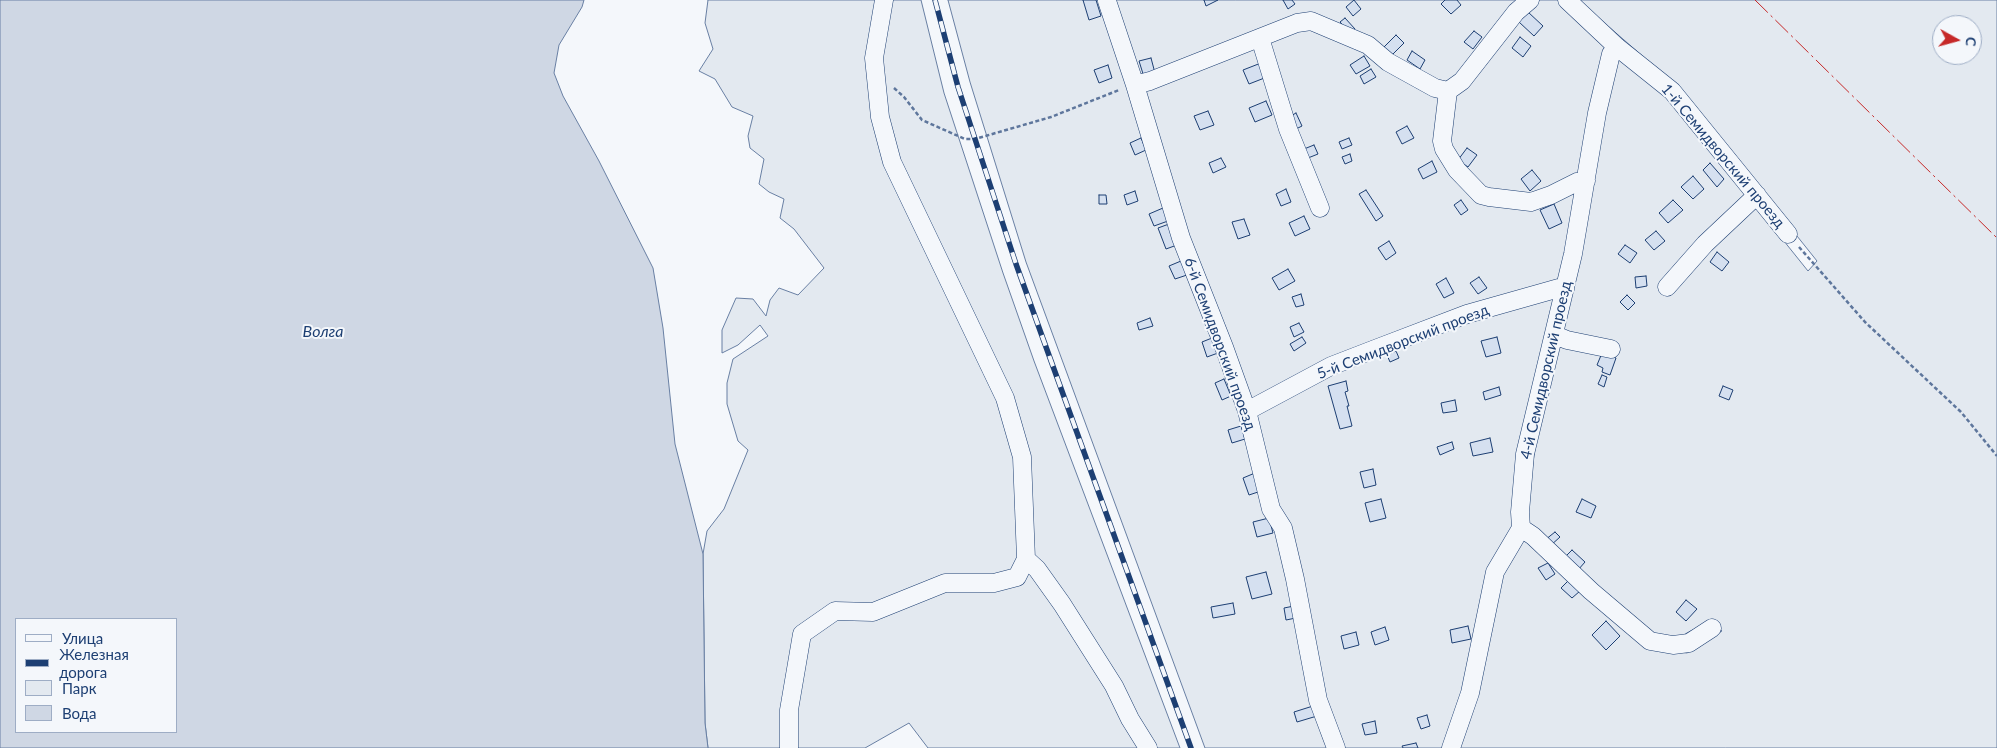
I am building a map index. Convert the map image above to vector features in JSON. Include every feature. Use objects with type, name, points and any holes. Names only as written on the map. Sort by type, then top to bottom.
[{"type":"street","points":[[789,748],[789,710],[802,634],[835,611],[873,612],[945,583],[994,583],[1017,577],[1026,559],[1022,457],[1005,398],[892,162],[880,117],[874,58],[884,0]]},
{"type":"street","points":[[1530,0],[1516,12],[1462,81],[1448,91],[1442,141],[1444,150],[1457,170],[1481,195],[1531,202],[1551,196],[1577,182],[1586,181]]},
{"type":"street","name":"1-й Семидворский проезд","points":[[1567,0],[1618,47],[1672,91],[1788,234]]},
{"type":"street","name":"6-й Семидворский проезд","points":[[1106,1],[1135,85],[1180,238],[1224,347],[1247,411],[1271,509],[1283,528],[1295,579],[1318,700],[1336,748]]},
{"type":"street","points":[[1135,85],[1150,81],[1297,23],[1311,21],[1368,46],[1388,62],[1435,88],[1448,91]]},
{"type":"street","points":[[1260,38],[1288,129],[1320,208]]},
{"type":"street","name":"4-й Семидворский проезд","points":[[1521,528],[1520,512],[1525,454],[1565,289],[1597,113],[1611,54],[1618,47]]},
{"type":"street","points":[[1666,287],[1705,244],[1758,195]]},
{"type":"street","name":"5-й Семидворский проезд","points":[[1247,411],[1331,366],[1375,349],[1468,314],[1559,288],[1565,289]]},
{"type":"street","points":[[1555,335],[1568,340],[1611,349]]},
{"type":"street","points":[[1451,748],[1470,693],[1495,572],[1521,528],[1650,641],[1674,645],[1689,643],[1712,628]]},
{"type":"street","points":[[1026,559],[1038,569],[1062,604],[1114,686],[1130,719],[1148,748]]},
{"type":"path","points":[[892,86],[904,97],[922,120],[965,139],[975,139],[1051,117],[1135,85]]},
{"type":"path","points":[[1788,234],[1865,322],[1961,412],[1997,456]]},
{"type":"green space","points":[[708,0],[921,0],[944,93],[1003,273],[1034,361],[1180,748],[928,748],[909,723],[865,748],[708,748],[705,723],[703,554],[707,531],[724,509],[748,450],[738,441],[727,404],[727,383],[733,359],[768,336],[760,325],[738,345],[722,353],[722,330],[736,298],[753,299],[766,316],[770,300],[779,288],[798,295],[824,268],[794,229],[780,218],[784,199],[769,192],[759,184],[764,159],[750,148],[748,136],[753,116],[732,107],[715,79],[699,71],[713,49],[705,23]]},
{"type":"green space","points":[[948,0],[1523,0],[1461,79],[1445,86],[1311,17],[1150,78],[1135,73],[1279,532],[1332,748],[1205,748],[1026,262],[970,82]]},
{"type":"green space","points":[[1533,0],[1561,0],[1606,48],[1581,169],[1575,178],[1531,198],[1490,193],[1457,165],[1446,140],[1451,99]]},
{"type":"green space","points":[[1578,0],[1997,0],[1997,748],[1454,748],[1497,575],[1524,538],[1655,648],[1687,653],[1722,631],[1711,620],[1674,640],[1647,637],[1526,521],[1541,403],[1603,114],[1618,56],[1666,94],[1808,271],[1817,261],[1677,86]]},
{"type":"green space","points":[[1299,26],[1347,40],[1440,96],[1439,141],[1488,202],[1576,186],[1564,278],[1248,402],[1141,102],[1146,88]]},
{"type":"green space","points":[[1556,293],[1514,524],[1447,748],[1340,748],[1322,698],[1255,414],[1335,368],[1470,318]]},
{"type":"water","name":"Волга","points":[[0,0],[584,0],[582,7],[559,45],[554,73],[563,96],[599,161],[653,268],[663,328],[675,444],[703,554],[705,723],[708,748],[0,748]]},
{"type":"building","points":[[1083,0],[1096,0],[1101,16],[1089,20]]},
{"type":"building","points":[[1204,0],[1218,0],[1206,6]]},
{"type":"building","points":[[1283,0],[1292,0],[1295,4],[1288,9]]},
{"type":"building","points":[[1354,0],[1361,9],[1353,16],[1346,7]]},
{"type":"building","points":[[1445,0],[1457,0],[1461,5],[1451,14],[1441,4]]},
{"type":"building","points":[[1528,12],[1543,26],[1534,36],[1519,22]]},
{"type":"building","points":[[1345,18],[1355,29],[1350,33],[1340,22]]},
{"type":"building","points":[[1474,31],[1482,37],[1473,49],[1464,42]]},
{"type":"building","points":[[1396,35],[1404,43],[1391,56],[1383,48]]},
{"type":"building","points":[[1520,37],[1531,46],[1523,57],[1512,48]]},
{"type":"building","points":[[1412,51],[1425,60],[1420,69],[1407,60]]},
{"type":"building","points":[[1364,56],[1370,66],[1356,74],[1350,65]]},
{"type":"building","points":[[1151,58],[1155,73],[1144,77],[1139,61]]},
{"type":"building","points":[[1261,63],[1267,77],[1249,84],[1243,70]]},
{"type":"building","points":[[1108,65],[1112,78],[1099,83],[1094,70]]},
{"type":"building","points":[[1371,69],[1376,77],[1364,84],[1360,76]]},
{"type":"building","points":[[1266,101],[1272,115],[1255,122],[1249,108]]},
{"type":"building","points":[[1208,111],[1214,125],[1200,130],[1194,116]]},
{"type":"building","points":[[1296,113],[1302,126],[1294,130],[1289,117]]},
{"type":"building","points":[[1407,126],[1414,138],[1402,144],[1396,132]]},
{"type":"building","points":[[1141,138],[1146,150],[1135,155],[1130,143]]},
{"type":"building","points":[[1349,138],[1352,145],[1342,149],[1339,142]]},
{"type":"building","points":[[1314,145],[1318,154],[1308,158],[1304,149]]},
{"type":"building","points":[[1467,148],[1477,155],[1468,167],[1458,160]]},
{"type":"building","points":[[1350,154],[1352,161],[1345,164],[1342,157]]},
{"type":"building","points":[[1221,158],[1226,167],[1213,173],[1209,163]]},
{"type":"building","points":[[1432,161],[1437,172],[1423,179],[1418,169]]},
{"type":"building","points":[[1710,163],[1724,179],[1717,187],[1703,170]]},
{"type":"building","points":[[1532,170],[1541,181],[1530,191],[1521,179]]},
{"type":"building","points":[[1693,176],[1704,189],[1693,199],[1681,187]]},
{"type":"building","points":[[1286,189],[1291,202],[1281,206],[1276,194]]},
{"type":"building","points":[[1366,190],[1383,216],[1376,221],[1359,194]]},
{"type":"building","points":[[1135,191],[1138,201],[1127,205],[1124,195]]},
{"type":"building","points":[[1099,195],[1106,195],[1107,204],[1099,204]]},
{"type":"building","points":[[1461,200],[1468,210],[1461,215],[1454,205]]},
{"type":"building","points":[[1673,200],[1683,210],[1668,223],[1659,213]]},
{"type":"building","points":[[1554,204],[1562,223],[1549,229],[1540,210]]},
{"type":"building","points":[[1163,208],[1168,221],[1154,226],[1149,214]]},
{"type":"building","points":[[1304,216],[1310,229],[1295,236],[1289,223]]},
{"type":"building","points":[[1244,219],[1250,235],[1238,239],[1232,222]]},
{"type":"building","points":[[1169,224],[1177,245],[1166,249],[1158,228]]},
{"type":"building","points":[[1656,231],[1665,241],[1654,250],[1645,240]]},
{"type":"building","points":[[1389,241],[1396,253],[1386,260],[1378,248]]},
{"type":"building","points":[[1625,245],[1637,253],[1630,263],[1618,254]]},
{"type":"building","points":[[1717,252],[1729,262],[1722,271],[1710,262]]},
{"type":"building","points":[[1181,261],[1187,275],[1175,279],[1169,266]]},
{"type":"building","points":[[1288,269],[1295,281],[1279,290],[1272,278]]},
{"type":"building","points":[[1646,276],[1647,286],[1636,288],[1635,277]]},
{"type":"building","points":[[1479,277],[1487,288],[1478,294],[1470,283]]},
{"type":"building","points":[[1446,278],[1454,293],[1444,298],[1436,284]]},
{"type":"building","points":[[1301,294],[1304,305],[1296,307],[1292,297]]},
{"type":"building","points":[[1627,295],[1635,303],[1628,310],[1620,302]]},
{"type":"building","points":[[1150,318],[1153,326],[1139,330],[1137,323]]},
{"type":"building","points":[[1299,323],[1304,332],[1294,337],[1290,327]]},
{"type":"building","points":[[1302,337],[1306,343],[1294,351],[1290,344]]},
{"type":"building","points":[[1497,337],[1501,353],[1486,357],[1481,341]]},
{"type":"building","points":[[1212,338],[1218,353],[1207,357],[1202,342]]},
{"type":"building","points":[[1396,351],[1399,358],[1390,362],[1387,355]]},
{"type":"building","points":[[1602,353],[1616,358],[1610,375],[1602,372],[1603,368],[1597,365]]},
{"type":"building","points":[[1602,375],[1607,377],[1604,387],[1598,384]]},
{"type":"building","points":[[1224,379],[1231,396],[1222,400],[1215,383]]},
{"type":"building","points":[[1346,381],[1348,391],[1345,392],[1352,426],[1340,429],[1328,386]]},
{"type":"building","points":[[1723,386],[1733,390],[1729,400],[1719,396]]},
{"type":"building","points":[[1499,387],[1501,395],[1485,400],[1483,392]]},
{"type":"building","points":[[1455,400],[1457,411],[1443,413],[1441,403]]},
{"type":"building","points":[[1241,426],[1245,439],[1232,443],[1228,430]]},
{"type":"building","points":[[1490,438],[1493,452],[1473,456],[1470,443]]},
{"type":"building","points":[[1452,442],[1454,449],[1440,455],[1437,447]]},
{"type":"building","points":[[1373,469],[1376,485],[1364,488],[1360,472]]},
{"type":"building","points":[[1255,473],[1261,491],[1249,495],[1243,478]]},
{"type":"building","points":[[1381,499],[1386,518],[1370,522],[1365,503]]},
{"type":"building","points":[[1582,499],[1596,506],[1591,518],[1576,512]]},
{"type":"building","points":[[1269,518],[1273,533],[1257,537],[1253,522]]},
{"type":"building","points":[[1555,532],[1560,537],[1550,546],[1545,540]]},
{"type":"building","points":[[1572,550],[1585,562],[1578,570],[1565,557]]},
{"type":"building","points":[[1548,563],[1555,574],[1546,580],[1538,568]]},
{"type":"building","points":[[1266,572],[1272,594],[1252,599],[1246,577]]},
{"type":"building","points":[[1569,580],[1580,591],[1572,598],[1561,588]]},
{"type":"building","points":[[1686,600],[1697,609],[1686,621],[1676,612]]},
{"type":"building","points":[[1233,603],[1235,614],[1213,618],[1211,607]]},
{"type":"building","points":[[1294,606],[1296,618],[1286,620],[1284,608]]},
{"type":"building","points":[[1606,621],[1620,636],[1606,650],[1592,635]]},
{"type":"building","points":[[1468,626],[1471,639],[1452,643],[1450,630]]},
{"type":"building","points":[[1385,627],[1389,640],[1375,645],[1371,632]]},
{"type":"building","points":[[1356,632],[1359,645],[1344,649],[1341,636]]},
{"type":"building","points":[[1313,706],[1317,716],[1297,722],[1294,712]]},
{"type":"building","points":[[1427,715],[1430,726],[1421,729],[1417,718]]},
{"type":"building","points":[[1375,721],[1377,733],[1365,735],[1362,724]]},
{"type":"building","points":[[1416,743],[1418,748],[1403,748],[1402,746]]},
{"type":"railway","points":[[935,0],[958,87],[1016,264],[1191,748]]},
{"type":"power","points":[[1755,0],[1997,238]]}]
